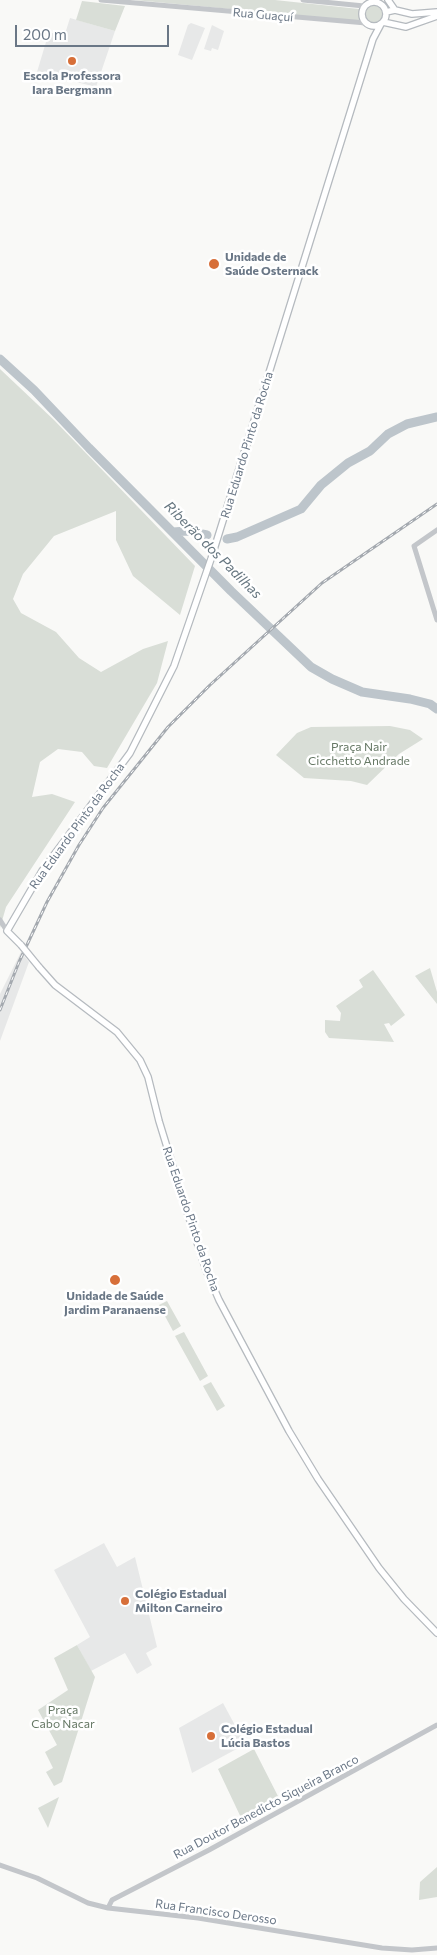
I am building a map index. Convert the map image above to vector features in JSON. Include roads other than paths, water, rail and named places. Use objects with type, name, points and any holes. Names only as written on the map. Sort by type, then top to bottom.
[{"type":"main road","points":[[382,23],[387,0]]},
{"type":"main road","points":[[387,0],[395,10]]},
{"type":"main road","points":[[373,39],[362,17],[364,6],[376,1],[386,10],[417,14],[437,14]]},
{"type":"main road","points":[[406,27],[415,22],[417,14]]},
{"type":"main road","points":[[367,24],[382,23],[406,27],[437,14]]},
{"type":"main road","name":"Rua Eduardo Pinto da Rocha","points":[[382,23],[373,39],[206,576],[170,675],[133,747],[42,871],[7,931],[21,944],[55,985],[117,1032],[145,1067],[178,1185],[206,1270],[223,1307],[284,1423],[323,1487],[383,1574],[413,1609],[437,1633]]},
{"type":"street","name":"Rua Guaçuí","points":[[101,0],[367,24]]},
{"type":"street","name":"Rua Guaçuí","points":[[303,0],[364,6]]},
{"type":"street","points":[[437,530],[414,546],[437,620]]},
{"type":"street","points":[[0,920],[7,931]]},
{"type":"street","name":"Rua Doutor Benedicto Siqueira Branco","points":[[108,1908],[112,1900],[209,1850],[437,1725]]},
{"type":"street","name":"Rua Francisco Derosso","points":[[0,1865],[37,1878],[88,1903],[108,1908],[198,1918],[382,1948],[412,1950],[437,1948]]},
{"type":"waterway","name":"Riberão dos Padilhas","points":[[0,359],[34,390],[231,591],[311,667],[332,679],[362,692],[410,699],[430,704],[437,709]]},
{"type":"waterway","points":[[227,539],[237,537],[301,509],[321,485],[348,463],[370,451],[388,434],[407,424],[437,417]]},
{"type":"waterway","points":[[173,532],[187,531],[207,535]]},
{"type":"railway","points":[[0,1010],[19,962],[47,902],[79,845],[103,808],[168,727],[210,685],[322,583],[437,504]]},
{"type":"place","name":"Escola Professora Iara Bergmann","points":[[72,61]]},
{"type":"place","name":"Unidade de Saúde Osternack","points":[[214,264]]},
{"type":"place","name":"Unidade de Saúde Jardim Paranaense","points":[[115,1280]]},
{"type":"place","name":"Colégio Estadual Milton Carneiro","points":[[125,1601]]},
{"type":"place","name":"Colégio Estadual Lúcia Bastos","points":[[211,1736]]},
{"type":"park label","name":"Praça Nair Cicchetto Andrade","points":[[359,754]]},
{"type":"park label","name":"Praça Cabo Nacar","points":[[63,1717]]}]
